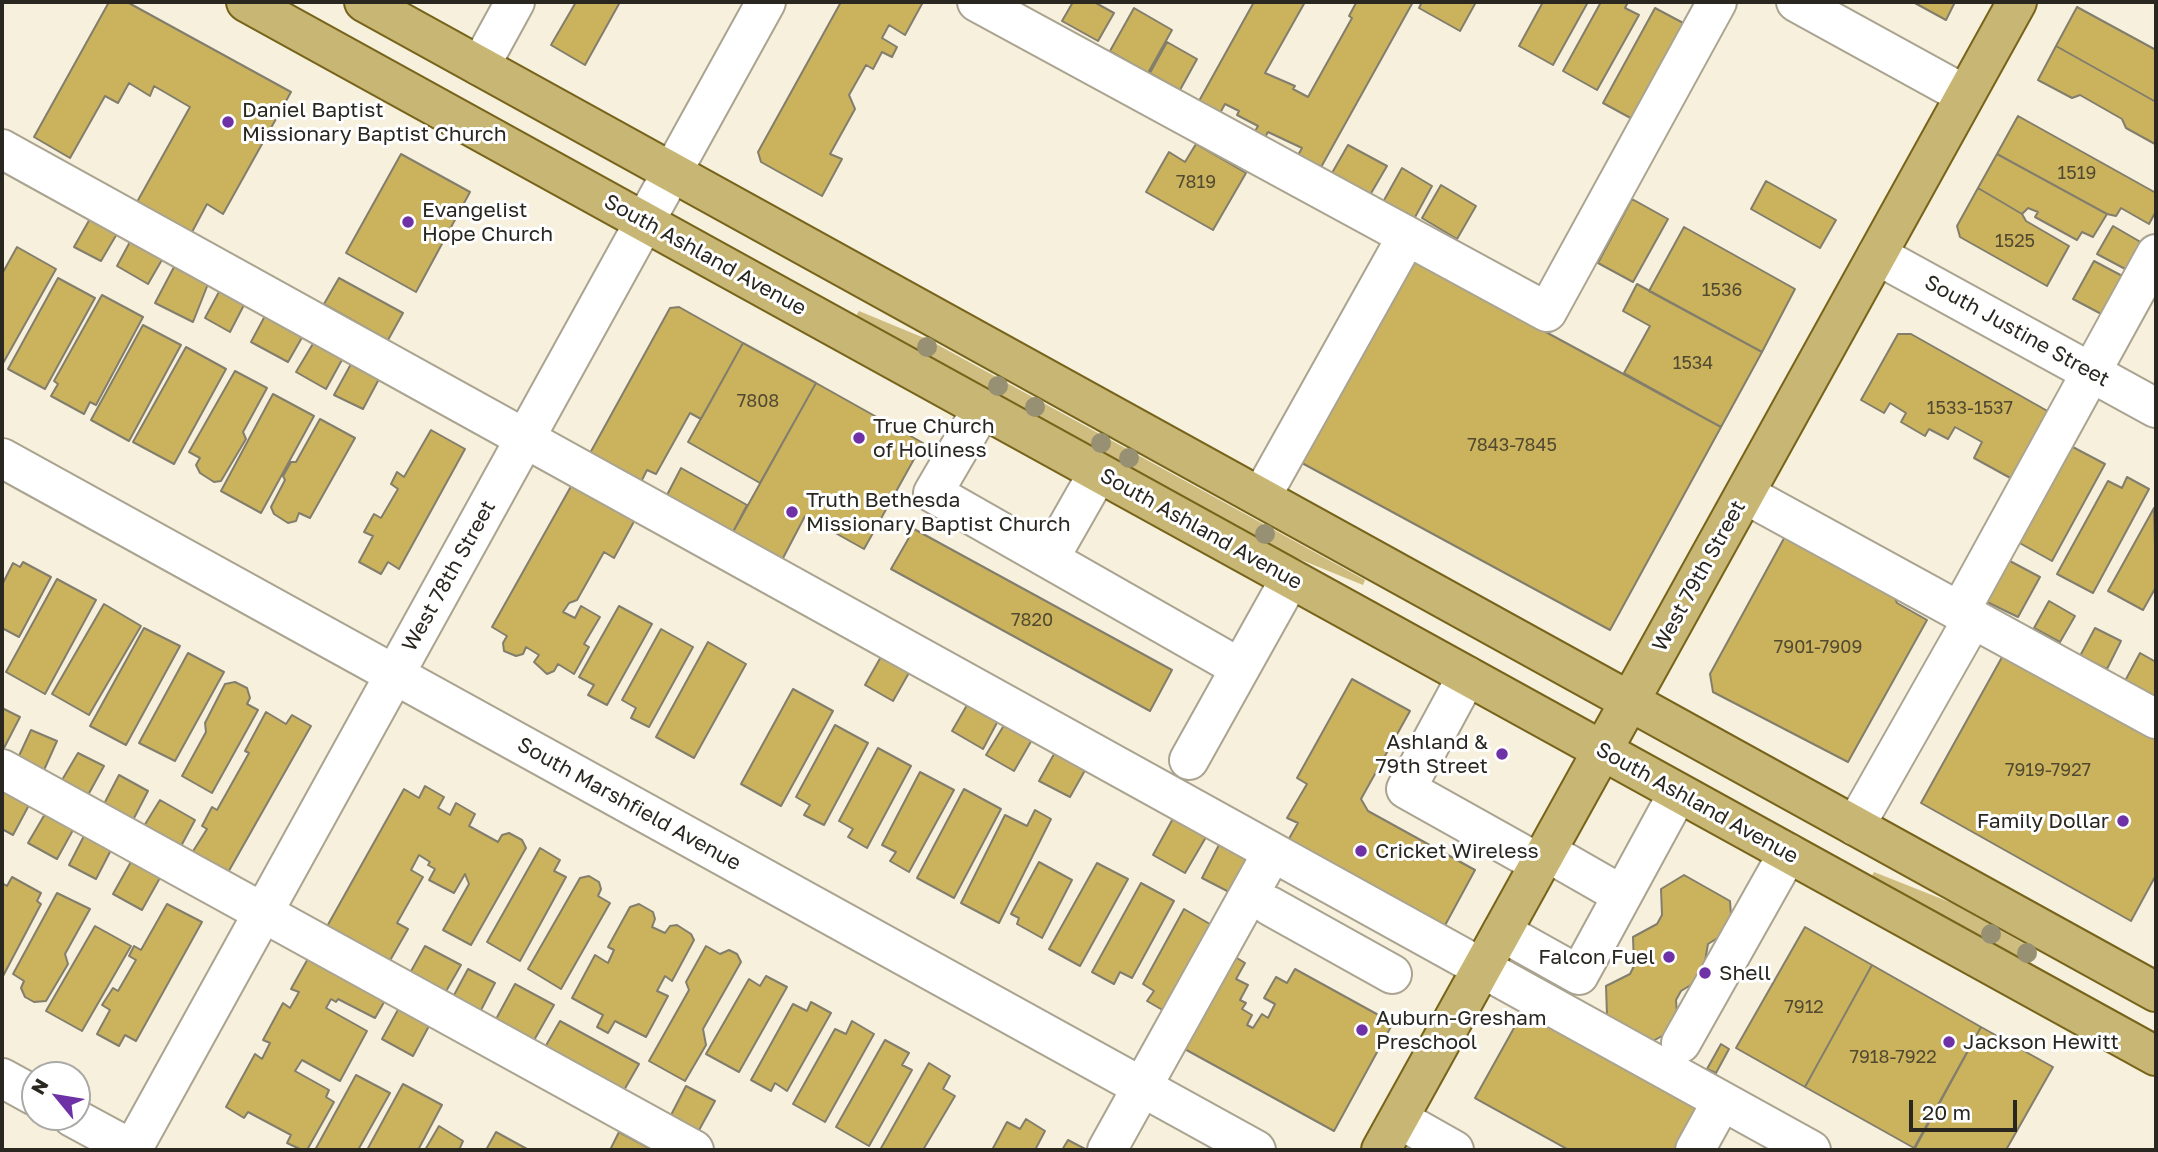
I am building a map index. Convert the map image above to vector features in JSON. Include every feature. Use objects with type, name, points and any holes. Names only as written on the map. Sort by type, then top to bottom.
[{"type":"main road","name":"South Ashland Avenue","points":[[246,2],[2156,1056]]},
{"type":"main road","points":[[364,2],[2156,992]]},
{"type":"main road","name":"West 79th Street","points":[[1390,1135],[2017,2]]},
{"type":"street","points":[[480,66],[515,2]]},
{"type":"street","name":"West 78th Street","points":[[132,1150],[766,2]]},
{"type":"street","points":[[977,2],[1547,312],[1717,2]]},
{"type":"street","points":[[1796,2],[1965,95]]},
{"type":"street","points":[[2,149],[526,436],[1481,970],[1811,1150]]},
{"type":"street","points":[[1261,497],[1407,236]]},
{"type":"street","points":[[1856,825],[2091,372],[2156,254]]},
{"type":"street","name":"South Justine Street","points":[[1877,255],[2156,408]]},
{"type":"street","points":[[982,409],[933,493],[1240,667]]},
{"type":"street","name":"South Marshfield Avenue","points":[[2,458],[1256,1150]]},
{"type":"street","points":[[1049,559],[1098,473]]},
{"type":"street","points":[[1745,494],[2156,719]]},
{"type":"street","points":[[1189,760],[1290,579]]},
{"type":"street","points":[[1466,677],[1406,789],[1622,895]]},
{"type":"street","points":[[2,769],[694,1150]]},
{"type":"street","points":[[1502,932],[1579,975],[1678,793]]},
{"type":"street","points":[[1107,1150],[1272,853]]},
{"type":"street","points":[[1681,1044],[1788,853]]},
{"type":"street","points":[[1270,906],[1378,966],[1386,917]]},
{"type":"street","points":[[2,1078],[21,1088]]},
{"type":"street","points":[[1695,1150],[1723,1101]]},
{"type":"street","points":[[91,1127],[132,1150]]},
{"type":"street","points":[[1390,1135],[1454,1150]]},
{"type":"shaded area","points":[[859,311],[929,340],[1365,580],[1363,585],[1289,555],[856,316]]},
{"type":"shaded area","points":[[1874,872],[1952,903],[2037,951],[2030,963],[1872,876]]},
{"type":"building","name":"Daniel Baptist Missionary Baptist Church","points":[[109,2],[127,2],[291,92],[223,214],[207,204],[192,232],[137,202],[190,107],[154,86],[150,96],[129,83],[118,103],[105,96],[70,158],[34,137]]},
{"type":"building","points":[[576,2],[620,2],[585,65],[551,45]]},
{"type":"building","points":[[841,2],[923,2],[905,35],[889,25],[882,38],[897,47],[892,57],[882,52],[873,69],[866,65],[849,95],[855,109],[830,154],[842,159],[822,196],[761,162],[758,152]]},
{"type":"building","points":[[1073,2],[1094,2],[1114,13],[1098,41],[1062,21]]},
{"type":"building","points":[[1254,2],[1305,2],[1265,73],[1295,86],[1293,89],[1308,97],[1352,18],[1349,16],[1356,3],[1413,2],[1320,169],[1297,157],[1302,148],[1268,132],[1264,139],[1254,133],[1258,126],[1237,115],[1239,111],[1225,104],[1220,113],[1199,101]]},
{"type":"building","points":[[1422,2],[1476,2],[1460,31],[1419,8]]},
{"type":"building","points":[[1543,2],[1588,2],[1553,65],[1519,46]]},
{"type":"building","points":[[1601,2],[1628,2],[1625,8],[1639,15],[1597,90],[1563,71]]},
{"type":"building","points":[[1913,2],[1955,2],[1946,20]]},
{"type":"building","points":[[2077,7],[2156,50],[2156,102],[2056,46]]},
{"type":"building","points":[[1134,8],[1172,30],[1148,73],[1110,51]]},
{"type":"building","points":[[1655,8],[1687,25],[1636,121],[1603,103]]},
{"type":"building","points":[[1167,42],[1197,59],[1180,90],[1150,73]]},
{"type":"building","points":[[2056,46],[2156,102],[2155,144],[2126,128],[2122,119],[2080,95],[2072,98],[2038,80]]},
{"type":"building","points":[[2018,116],[2156,193],[2156,211],[2149,224],[2121,208],[2116,216],[2107,214],[1997,154]]},
{"type":"building","points":[[1196,144],[1246,173],[1213,230],[1146,192],[1169,152],[1185,162]]},
{"type":"building","points":[[1348,145],[1387,166],[1370,195],[1332,173]]},
{"type":"building","name":"Evangelist Hope Church","points":[[401,154],[470,192],[416,292],[346,253]]},
{"type":"building","points":[[1997,154],[2107,214],[2093,237],[2082,232],[2077,240],[2035,217],[2038,212],[2028,208],[2022,214],[1978,188]]},
{"type":"building","points":[[1402,168],[1432,186],[1414,219],[1383,202]]},
{"type":"building","points":[[1766,181],[1836,220],[1820,248],[1751,209]]},
{"type":"building","points":[[1441,185],[1476,206],[1457,239],[1422,218]]},
{"type":"building","points":[[1978,188],[2069,246],[2047,286],[1960,237],[1957,226]]},
{"type":"building","points":[[1632,199],[1668,219],[1633,282],[1598,263]]},
{"type":"building","points":[[91,217],[118,232],[101,261],[74,247]]},
{"type":"building","points":[[2113,226],[2144,244],[2129,271],[2097,254]]},
{"type":"building","points":[[1684,227],[1795,289],[1762,352],[1649,291]]},
{"type":"building","points":[[131,240],[163,258],[148,284],[117,266]]},
{"type":"building","points":[[17,247],[56,269],[2,365],[2,274]]},
{"type":"building","points":[[1413,260],[1721,427],[1610,630],[1302,463]]},
{"type":"building","points":[[2094,261],[2128,279],[2107,317],[2073,299]]},
{"type":"building","points":[[174,267],[208,284],[193,322],[155,303]]},
{"type":"building","points":[[58,278],[95,298],[45,389],[8,369]]},
{"type":"building","points":[[339,278],[403,313],[388,340],[324,304]]},
{"type":"building","points":[[1637,284],[1762,352],[1721,427],[1624,373],[1650,326],[1623,311]]},
{"type":"building","points":[[220,290],[245,303],[230,332],[205,318]]},
{"type":"building","points":[[102,295],[143,317],[96,405],[90,402],[84,414],[51,396],[58,384],[54,381]]},
{"type":"building","points":[[679,307],[743,343],[701,419],[690,413],[656,474],[647,470],[640,484],[589,455],[670,308]]},
{"type":"building","points":[[266,314],[304,334],[288,362],[251,342]]},
{"type":"building","points":[[143,325],[181,345],[129,441],[91,420]]},
{"type":"building","points":[[1898,334],[1911,334],[2051,413],[2014,480],[1974,458],[1982,442],[1955,427],[1948,439],[1929,429],[1925,436],[1901,422],[1906,413],[1890,403],[1884,413],[1861,400]]},
{"type":"building","points":[[314,342],[343,358],[326,389],[296,372]]},
{"type":"building","points":[[743,343],[816,383],[760,483],[688,442]]},
{"type":"building","points":[[186,347],[226,369],[174,464],[133,442]]},
{"type":"building","points":[[351,364],[379,379],[363,409],[334,395]]},
{"type":"building","points":[[235,371],[267,388],[243,432],[246,439],[221,481],[214,482],[200,473],[196,465],[200,458],[189,452]]},
{"type":"building","points":[[816,383],[923,443],[864,549],[805,516],[782,560],[733,532]]},
{"type":"building","points":[[273,394],[314,416],[261,513],[221,491]]},
{"type":"building","points":[[320,419],[355,438],[310,518],[299,513],[296,521],[288,523],[274,514],[271,507],[285,480],[283,476],[291,462],[296,462]]},
{"type":"building","points":[[431,430],[465,449],[399,569],[388,562],[381,574],[359,562],[373,536],[364,532],[374,514],[381,518],[398,489],[391,484],[397,472],[404,477]]},
{"type":"building","points":[[2069,445],[2105,464],[2052,561],[2016,541]]},
{"type":"building","points":[[681,468],[747,505],[733,532],[667,495]]},
{"type":"building","points":[[2127,477],[2149,489],[2093,593],[2057,574],[2108,481],[2122,488]]},
{"type":"building","points":[[574,481],[637,516],[614,558],[604,552],[577,600],[569,603],[563,612],[575,618],[581,606],[600,617],[584,644],[589,647],[574,674],[558,664],[554,671],[547,674],[534,662],[539,655],[526,647],[523,654],[516,656],[504,651],[503,643],[507,636],[492,627]]},
{"type":"building","points":[[2154,508],[2156,587],[2143,610],[2108,591]]},
{"type":"building","points":[[914,529],[1172,670],[1150,711],[891,569]]},
{"type":"building","points":[[1788,531],[1890,587],[1897,603],[1927,620],[1848,762],[1713,692],[1710,674]]},
{"type":"building","points":[[2008,560],[2040,577],[2018,617],[1985,601]]},
{"type":"building","points":[[23,562],[51,577],[19,637],[2,628],[2,585],[13,563],[20,567]]},
{"type":"building","points":[[57,579],[96,600],[45,694],[6,672]]},
{"type":"building","points":[[2049,601],[2075,616],[2060,642],[2034,628]]},
{"type":"building","points":[[104,604],[141,626],[89,715],[52,694]]},
{"type":"building","points":[[619,606],[652,624],[607,705],[588,695],[594,685],[579,677]]},
{"type":"building","points":[[144,628],[180,646],[126,745],[90,726]]},
{"type":"building","points":[[2095,628],[2121,641],[2107,669],[2080,656]]},
{"type":"building","points":[[661,629],[693,647],[649,727],[631,718],[636,708],[622,700]]},
{"type":"building","points":[[708,642],[746,664],[694,758],[656,737]]},
{"type":"building","points":[[2006,650],[2156,737],[2156,875],[2131,921],[1921,803]]},
{"type":"building","points":[[188,653],[224,672],[175,761],[139,743]]},
{"type":"building","points":[[2140,653],[2156,662],[2156,698],[2125,681]]},
{"type":"building","points":[[882,655],[910,671],[893,701],[865,685]]},
{"type":"building","points":[[1352,679],[1410,711],[1361,799],[1368,811],[1475,870],[1443,929],[1287,842],[1298,823],[1287,818],[1307,784],[1297,778]]},
{"type":"building","points":[[235,682],[247,688],[250,698],[247,704],[258,710],[212,793],[182,776],[206,732],[205,723],[225,684]]},
{"type":"building","points":[[793,689],[833,711],[781,806],[741,784]]},
{"type":"building","points":[[970,700],[1000,717],[983,749],[952,731]]},
{"type":"building","points":[[2,708],[20,717],[4,748],[2,747]]},
{"type":"building","points":[[266,712],[286,724],[292,715],[311,726],[226,876],[190,856],[207,829],[202,826],[212,807],[217,810],[249,753],[245,751]]},
{"type":"building","points":[[1006,722],[1033,738],[1014,771],[986,755]]},
{"type":"building","points":[[835,725],[868,743],[824,825],[804,815],[810,805],[796,797]]},
{"type":"building","points":[[31,730],[57,741],[44,770],[18,758]]},
{"type":"building","points":[[1058,747],[1088,765],[1070,797],[1039,781]]},
{"type":"building","points":[[878,748],[911,766],[867,848],[848,837],[853,829],[839,821]]},
{"type":"building","points":[[78,753],[104,766],[88,795],[62,780]]},
{"type":"building","points":[[920,772],[954,790],[909,872],[890,861],[896,852],[882,845]]},
{"type":"building","points":[[119,775],[148,791],[133,820],[104,804]]},
{"type":"building","points":[[425,786],[444,797],[438,808],[450,815],[456,803],[475,814],[469,826],[498,842],[502,835],[509,833],[522,840],[526,848],[471,945],[443,930],[469,884],[465,874],[454,893],[429,880],[435,869],[419,855],[411,870],[423,877],[397,923],[408,929],[388,964],[325,930],[404,789],[419,798]]},
{"type":"building","points":[[964,789],[1001,809],[954,898],[917,878]]},
{"type":"building","points":[[2,790],[29,805],[13,835],[2,829]]},
{"type":"building","points":[[160,800],[195,820],[180,848],[144,826]]},
{"type":"building","points":[[1035,810],[1051,819],[999,923],[961,903],[1005,815],[1027,826]]},
{"type":"building","points":[[1176,813],[1209,832],[1185,873],[1153,855]]},
{"type":"building","points":[[45,814],[73,830],[57,859],[28,843]]},
{"type":"building","points":[[84,836],[111,850],[96,879],[69,865]]},
{"type":"building","points":[[1222,839],[1253,853],[1233,894],[1202,878]]},
{"type":"building","points":[[540,848],[560,860],[554,871],[566,877],[520,961],[487,942]]},
{"type":"building","points":[[132,860],[161,876],[142,910],[113,894]]},
{"type":"building","points":[[1039,862],[1072,880],[1042,938],[1017,924],[1019,918],[1011,914]]},
{"type":"building","points":[[1097,863],[1128,879],[1080,966],[1049,949]]},
{"type":"building","name":"Falcon Fuel","points":[[1684,875],[1730,901],[1732,929],[1708,944],[1702,978],[1681,991],[1676,1000],[1678,1027],[1653,1041],[1607,1016],[1606,986],[1630,974],[1634,966],[1633,937],[1657,924],[1662,915],[1661,889]]},
{"type":"building","points":[[589,876],[599,882],[601,889],[598,896],[610,903],[561,989],[528,969],[580,878]]},
{"type":"building","points":[[12,877],[41,893],[37,901],[41,904],[2,978],[2,883],[7,886]]},
{"type":"building","points":[[1141,883],[1174,901],[1132,978],[1120,972],[1114,984],[1092,972]]},
{"type":"building","points":[[57,893],[90,909],[65,954],[68,964],[46,1001],[34,1002],[25,997],[21,988],[24,981],[13,974]]},
{"type":"building","points":[[167,904],[202,922],[136,1041],[125,1035],[119,1046],[97,1034],[110,1010],[102,1005],[113,988],[118,991],[136,960],[129,956],[134,946],[141,950]]},
{"type":"building","points":[[639,904],[653,912],[655,919],[652,927],[665,933],[670,926],[677,925],[691,934],[694,940],[672,981],[665,976],[657,991],[668,996],[646,1037],[615,1021],[608,1033],[597,1027],[603,1015],[572,998],[595,955],[608,963],[614,950],[608,947],[630,907]]},
{"type":"building","points":[[1184,909],[1215,927],[1166,1012],[1147,1001],[1154,991],[1143,984]]},
{"type":"building","points":[[95,926],[131,946],[82,1031],[46,1011]]},
{"type":"building","points":[[1805,927],[1872,965],[1805,1087],[1736,1048]]},
{"type":"building","points":[[425,946],[461,965],[445,993],[410,973]]},
{"type":"building","points":[[706,946],[720,954],[729,950],[737,954],[741,962],[703,1029],[706,1045],[685,1081],[649,1061],[689,990],[686,982]]},
{"type":"building","points":[[310,955],[387,997],[375,1018],[338,999],[336,1002],[331,999],[326,1008],[367,1031],[340,1081],[302,1060],[295,1071],[329,1090],[326,1097],[334,1102],[307,1150],[302,1150],[287,1143],[291,1135],[248,1112],[244,1118],[226,1107],[255,1054],[262,1059],[270,1043],[263,1040],[283,1003],[290,1008],[299,992],[291,989]]},
{"type":"building","points":[[1232,955],[1245,963],[1236,979],[1248,985],[1240,1000],[1246,1003],[1242,1009],[1252,1015],[1247,1025],[1253,1028],[1262,1014],[1268,1018],[1275,1004],[1264,998],[1276,977],[1287,983],[1295,969],[1393,1023],[1334,1131],[1181,1047]]},
{"type":"building","points":[[1872,965],[1981,1027],[1914,1148],[1805,1087]]},
{"type":"building","points":[[468,969],[495,983],[480,1012],[453,997]]},
{"type":"building","points":[[766,976],[787,987],[739,1072],[706,1054],[749,979],[760,986]]},
{"type":"building","points":[[515,984],[554,1005],[533,1042],[495,1021]]},
{"type":"building","points":[[811,1002],[831,1013],[787,1091],[775,1083],[771,1091],[751,1080],[793,1004],[807,1011]]},
{"type":"building","points":[[400,1006],[430,1024],[413,1056],[382,1039]]},
{"type":"building","points":[[1524,1010],[1704,1109],[1681,1150],[1569,1150],[1475,1098]]},
{"type":"building","points":[[560,1021],[639,1064],[623,1092],[544,1049]]},
{"type":"building","points":[[852,1021],[874,1034],[825,1122],[793,1104],[835,1029],[846,1034]]},
{"type":"building","points":[[1981,1027],[2053,1067],[2006,1150],[1914,1150]]},
{"type":"building","points":[[885,1040],[909,1053],[902,1065],[912,1070],[869,1146],[836,1127]]},
{"type":"building","points":[[1721,1044],[1729,1049],[1716,1073],[1707,1069]]},
{"type":"building","points":[[929,1063],[950,1076],[943,1089],[955,1096],[923,1150],[880,1150]]},
{"type":"building","points":[[356,1075],[390,1093],[358,1150],[315,1150]]},
{"type":"building","points":[[403,1084],[442,1105],[418,1150],[367,1150]]},
{"type":"building","points":[[686,1086],[715,1101],[698,1132],[670,1117]]},
{"type":"building","points":[[1026,1119],[1045,1131],[1035,1150],[992,1150],[1007,1122],[1020,1129]]},
{"type":"building","points":[[439,1126],[463,1141],[459,1150],[425,1150]]},
{"type":"building","points":[[496,1132],[527,1149],[486,1150]]},
{"type":"building","points":[[619,1132],[647,1147],[645,1150],[610,1150]]},
{"type":"building","points":[[1068,1140],[1087,1150],[1062,1150]]},
{"type":"place","name":"Daniel Baptist Missionary Baptist Church","points":[[228,122]]},
{"type":"place","name":"Evangelist Hope Church","points":[[408,222]]},
{"type":"place","name":"True Church of Holiness","points":[[859,438]]},
{"type":"place","name":"Truth Bethesda Missionary Baptist Church","points":[[792,512]]},
{"type":"place","name":"Ashland & 79th Street","points":[[1502,754]]},
{"type":"place","name":"Family Dollar","points":[[2123,821]]},
{"type":"place","name":"Cricket Wireless","points":[[1361,851]]},
{"type":"place","name":"Falcon Fuel","points":[[1669,957]]},
{"type":"place","name":"Shell","points":[[1705,973]]},
{"type":"place","name":"Auburn-Gresham Preschool","points":[[1362,1030]]},
{"type":"place","name":"Jackson Hewitt","points":[[1949,1042]]}]
